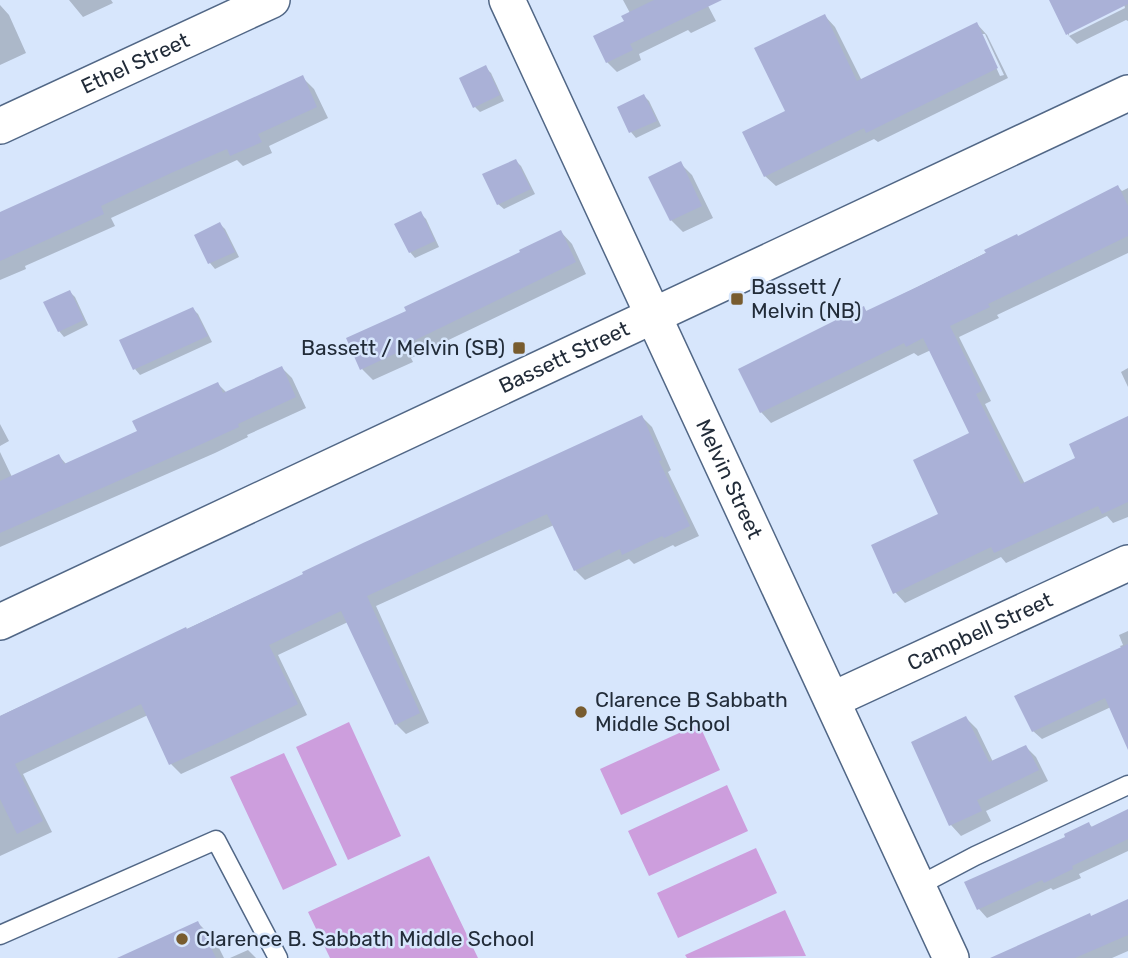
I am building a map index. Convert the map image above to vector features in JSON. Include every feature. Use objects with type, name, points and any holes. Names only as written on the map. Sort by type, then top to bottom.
[{"type":"street","name":"Ethel Street","points":[[0,126],[272,0]]},
{"type":"street","name":"Melvin Street","points":[[507,0],[951,958]]},
{"type":"street","name":"Bassett Street","points":[[0,622],[1128,93]]},
{"type":"street","name":"Campbell Street","points":[[832,700],[1128,563]]},
{"type":"lane","points":[[918,886],[975,856],[1128,785]]},
{"type":"lane","points":[[0,935],[216,840],[278,958]]},
{"type":"shaded area","points":[[349,722],[401,836],[348,860],[296,747]]},
{"type":"shaded area","points":[[699,724],[720,770],[621,815],[600,769]]},
{"type":"shaded area","points":[[284,753],[337,865],[283,890],[230,777]]},
{"type":"shaded area","points":[[727,785],[748,831],[649,876],[628,831]]},
{"type":"shaded area","points":[[756,848],[777,893],[678,938],[657,893]]},
{"type":"shaded area","points":[[429,856],[478,958],[330,958],[308,912]]},
{"type":"shaded area","points":[[785,910],[806,956],[687,958],[685,955]]},
{"type":"building","points":[[654,0],[722,0],[630,44],[633,50],[606,63],[593,36],[624,21],[621,16]]},
{"type":"building","points":[[1049,0],[1128,0],[1128,4],[1066,35]]},
{"type":"building","points":[[825,14],[857,81],[977,22],[998,68],[866,133],[864,128],[764,177],[742,132],[785,111],[754,48]]},
{"type":"building","points":[[486,65],[500,95],[473,108],[459,78]]},
{"type":"building","points":[[303,75],[317,107],[258,134],[262,142],[230,156],[227,149],[171,173],[101,206],[104,214],[0,261],[0,212]]},
{"type":"building","points":[[644,94],[657,121],[629,133],[617,107]]},
{"type":"building","points":[[516,159],[531,189],[497,205],[482,174]]},
{"type":"building","points":[[681,161],[702,206],[670,221],[648,177]]},
{"type":"building","points":[[1118,185],[1128,206],[1128,236],[988,304],[990,307],[950,326],[982,391],[976,394],[1021,484],[1075,458],[1069,444],[1128,416],[1128,502],[1102,514],[1098,506],[994,553],[991,547],[893,594],[871,545],[938,514],[913,460],[969,433],[923,338],[906,347],[904,343],[760,413],[738,369],[864,306],[866,311],[917,287],[986,253],[984,250],[1017,234],[1018,236]]},
{"type":"building","points":[[421,211],[435,241],[409,253],[394,224]]},
{"type":"building","points":[[220,222],[235,252],[208,264],[194,235]]},
{"type":"building","points":[[561,230],[576,262],[401,347],[403,350],[360,370],[346,338],[406,311],[404,307]]},
{"type":"building","points":[[70,290],[84,320],[58,332],[43,302]]},
{"type":"building","points":[[193,307],[208,336],[133,370],[119,340]]},
{"type":"building","points":[[282,366],[296,397],[238,424],[239,427],[0,533],[0,481],[59,454],[64,464],[137,431],[132,421],[218,382],[223,393]]},
{"type":"building","points":[[642,415],[662,460],[659,461],[690,526],[622,555],[620,549],[574,571],[547,514],[367,596],[420,713],[395,725],[341,611],[269,645],[298,704],[220,742],[169,765],[141,704],[15,764],[43,821],[17,834],[0,799],[0,716],[303,574],[302,572],[363,543]]},
{"type":"building","points":[[1128,644],[1128,750],[1105,698],[1032,732],[1014,696]]},
{"type":"building","points":[[966,716],[989,762],[1026,745],[1039,770],[977,800],[982,811],[949,826],[911,742]]},
{"type":"building","points":[[1128,809],[1128,839],[1044,883],[1042,880],[977,910],[964,882],[1065,837],[1064,834],[1089,822],[1091,827]]},
{"type":"building","points":[[1128,899],[1128,935],[1075,958],[990,958],[1090,913],[1091,916]]},
{"type":"building","name":"Clarence B. Sabbath Middle School","points":[[198,921],[216,958],[117,958]]},
{"type":"place","name":"Bassett / Melvin (NB)","points":[[737,299]]},
{"type":"place","name":"Bassett / Melvin (SB)","points":[[519,348]]},
{"type":"place","name":"Clarence B Sabbath Middle School","points":[[581,712]]},
{"type":"place","name":"Clarence B. Sabbath Middle School","points":[[182,939]]}]
